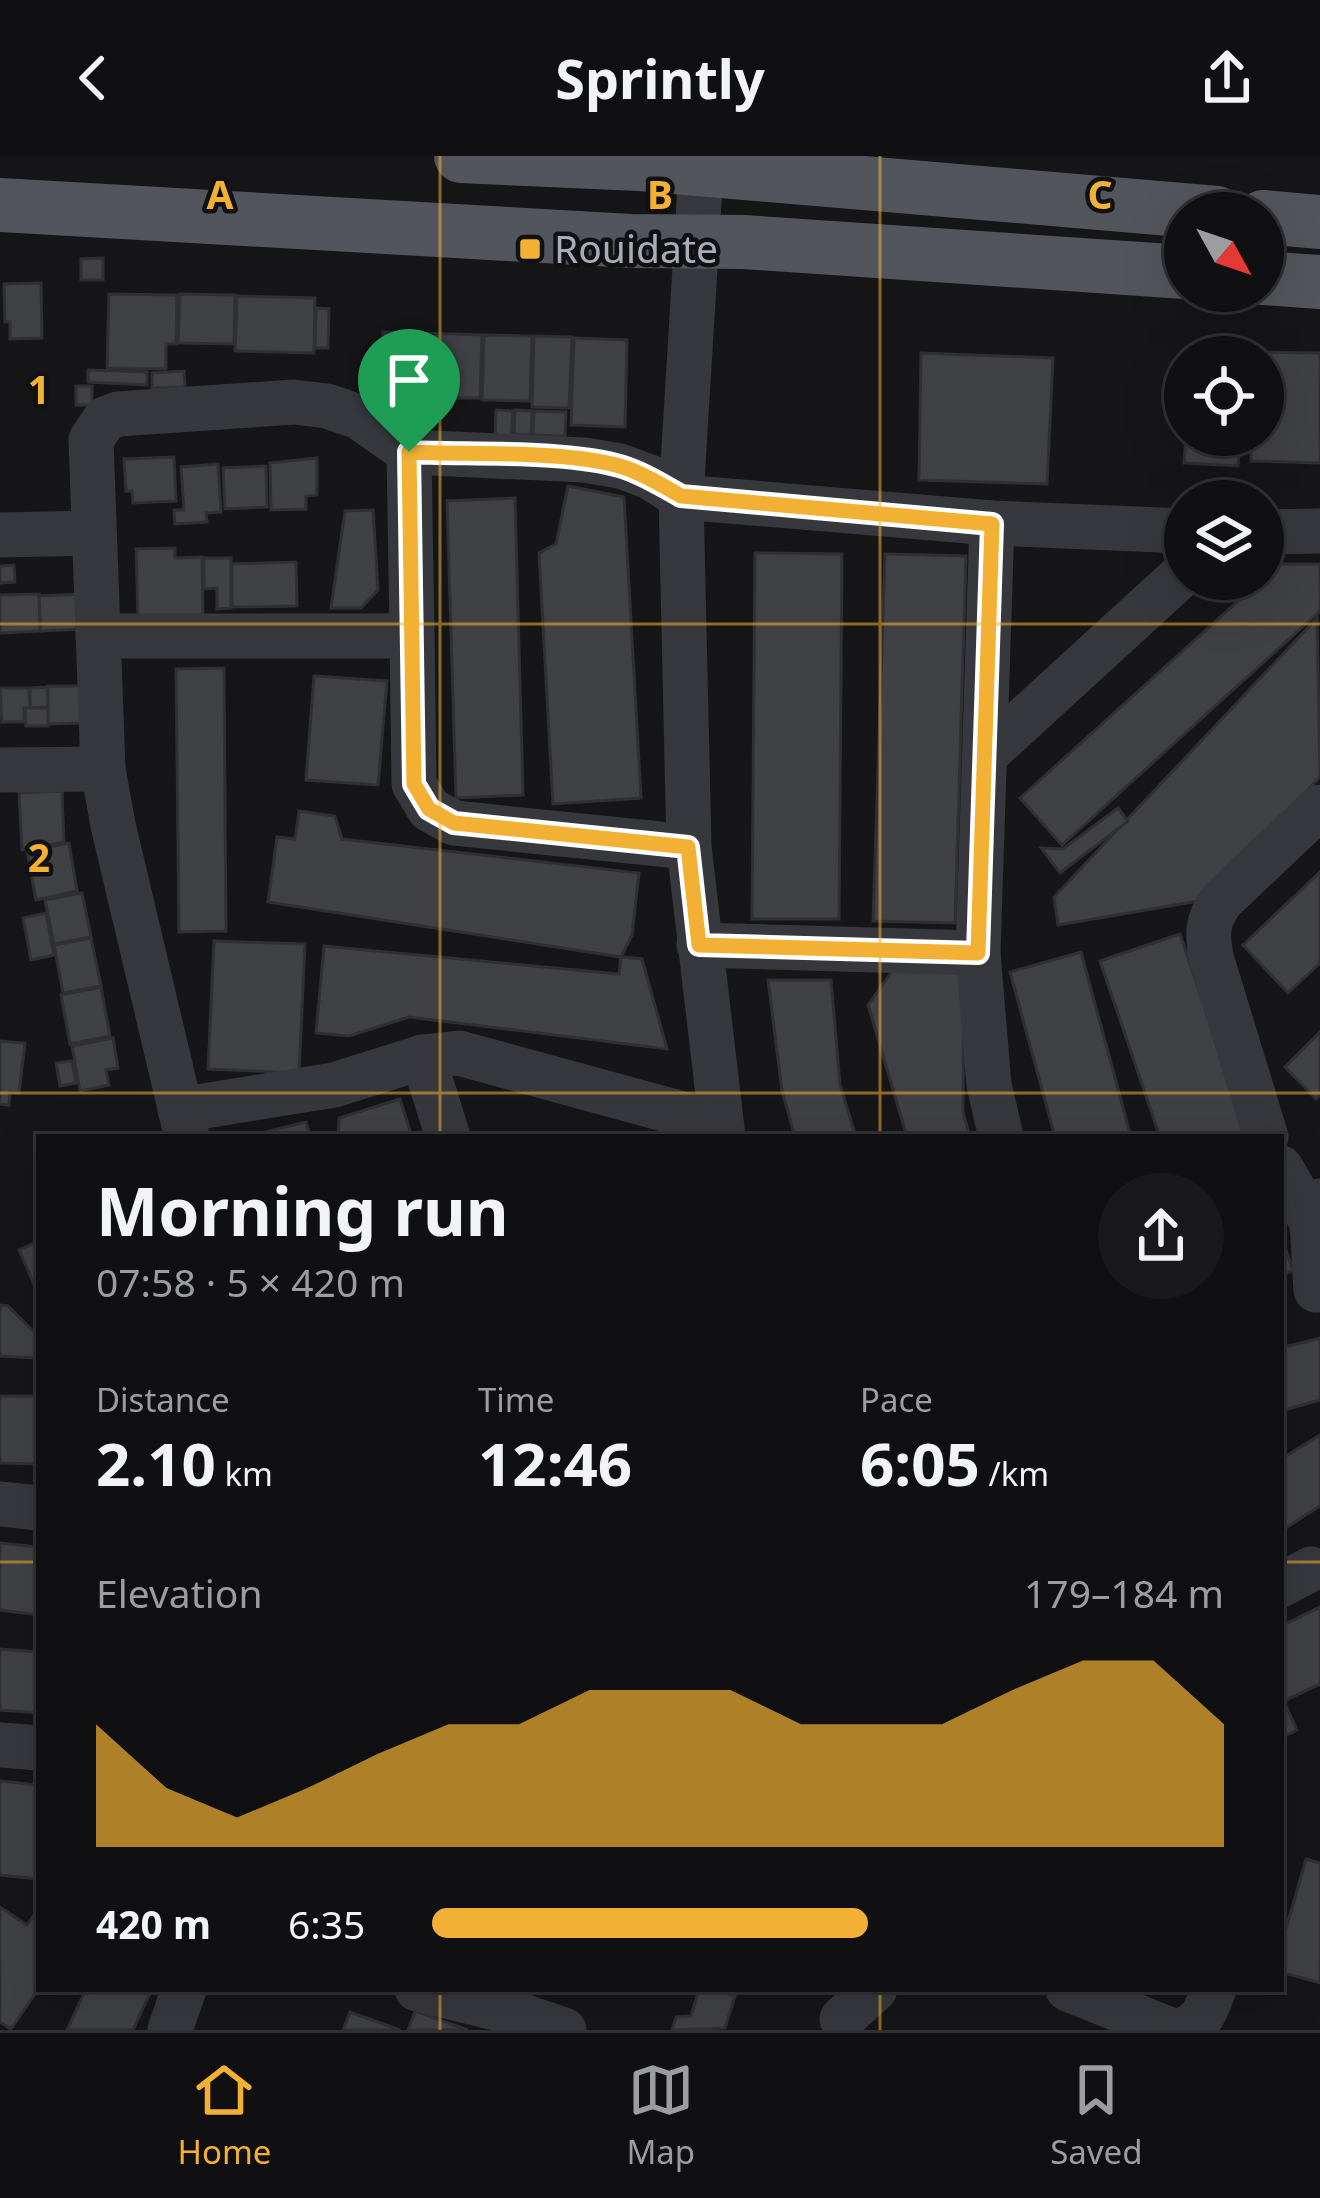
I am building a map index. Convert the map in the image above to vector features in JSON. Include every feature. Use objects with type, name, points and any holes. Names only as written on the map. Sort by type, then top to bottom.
[{"type":"main road","points":[[461,156],[701,170],[1164,209]]},
{"type":"main road","points":[[0,205],[631,241],[698,240],[1164,271]]},
{"type":"main road","points":[[1284,219],[1320,222]]},
{"type":"main road","points":[[1284,279],[1320,282]]},
{"type":"street","points":[[701,170],[681,496],[688,847],[721,1130],[459,1053],[424,1057],[184,1123],[103,769],[91,440],[105,419],[118,414],[294,402],[359,417],[409,452],[584,460],[650,477],[681,496],[992,524],[1164,530]]},
{"type":"street","points":[[409,452],[414,784],[429,809],[454,823],[688,847]]},
{"type":"street","points":[[992,524],[978,953],[989,1085],[1000,1134]]},
{"type":"street","points":[[1284,532],[1320,531]]},
{"type":"street","points":[[0,535],[94,533]]},
{"type":"street","points":[[986,755],[1164,591]]},
{"type":"street","points":[[98,636],[412,636]]},
{"type":"street","points":[[0,770],[103,769]]},
{"type":"street","points":[[1266,1134],[1207,934],[1209,917],[1320,807]]},
{"type":"street","points":[[699,945],[978,953]]},
{"type":"street","points":[[424,1057],[447,1134]]},
{"type":"street","points":[[1284,1172],[1316,1212],[1306,1294]]},
{"type":"street","points":[[0,1504],[36,1508]]},
{"type":"street","points":[[0,1745],[36,1748]]},
{"type":"street","points":[[170,2030],[183,1992]]},
{"type":"street","points":[[430,1992],[507,2010],[564,2030]]},
{"type":"street","points":[[1075,1992],[1170,2030]]},
{"type":"street","points":[[1183,2030],[1204,2015],[1213,1992]]},
{"type":"building","points":[[103,258],[103,280],[81,280],[81,259]]},
{"type":"building","points":[[41,283],[42,338],[10,339],[4,284]]},
{"type":"building","points":[[109,294],[177,295],[176,344],[166,344],[166,369],[107,368]]},
{"type":"building","points":[[180,294],[235,295],[234,344],[178,343]]},
{"type":"building","points":[[237,296],[315,298],[314,353],[235,351]]},
{"type":"building","points":[[316,308],[329,309],[328,348],[315,348]]},
{"type":"building","points":[[383,332],[482,335],[480,398],[450,398],[450,392],[432,391],[432,384],[419,383],[419,376],[398,376],[398,367],[382,367]]},
{"type":"building","points":[[484,335],[532,336],[530,401],[482,400]]},
{"type":"building","points":[[534,336],[572,337],[569,408],[532,407]]},
{"type":"building","points":[[574,338],[627,340],[625,427],[571,425]]},
{"type":"building","points":[[1284,352],[1320,353],[1320,463],[1251,461],[1251,456],[1284,456]]},
{"type":"building","points":[[921,353],[1053,358],[1047,484],[919,480]]},
{"type":"building","points":[[88,370],[147,372],[147,385],[88,382]]},
{"type":"building","points":[[184,371],[185,387],[152,388],[152,373]]},
{"type":"building","points":[[76,386],[92,386],[92,405],[76,405]]},
{"type":"building","points":[[496,410],[513,411],[511,438],[495,438]]},
{"type":"building","points":[[515,410],[532,411],[531,435],[514,434]]},
{"type":"building","points":[[534,411],[566,412],[565,436],[533,435]]},
{"type":"building","points":[[1184,456],[1239,456],[1238,466],[1184,463]]},
{"type":"building","points":[[174,457],[176,501],[133,503],[132,491],[126,491],[124,459]]},
{"type":"building","points":[[317,458],[317,495],[306,496],[306,509],[271,510],[270,463]]},
{"type":"building","points":[[218,464],[221,512],[206,513],[207,522],[175,524],[174,510],[184,510],[181,467]]},
{"type":"building","points":[[266,466],[267,507],[225,509],[223,468]]},
{"type":"building","points":[[568,486],[624,497],[641,798],[553,804],[539,553],[556,544]]},
{"type":"building","points":[[515,498],[523,795],[456,798],[447,501]]},
{"type":"building","points":[[373,510],[378,590],[361,608],[331,608],[345,511]]},
{"type":"building","points":[[175,548],[175,558],[202,557],[203,615],[138,616],[136,549]]},
{"type":"building","points":[[755,553],[842,554],[839,919],[752,919]]},
{"type":"building","points":[[885,554],[966,556],[955,923],[873,921]]},
{"type":"building","points":[[204,558],[231,558],[231,608],[217,609],[217,588],[204,589]]},
{"type":"building","points":[[296,562],[297,606],[232,607],[232,564]]},
{"type":"building","points":[[1284,564],[1320,564],[1320,611],[1062,845],[1020,798],[1239,600],[1284,600]]},
{"type":"building","points":[[14,565],[15,582],[0,583],[0,566]]},
{"type":"building","points":[[39,594],[40,631],[0,633],[0,595]]},
{"type":"building","points":[[82,594],[84,629],[41,631],[39,596]]},
{"type":"building","points":[[1317,618],[1320,777],[1204,900],[1058,925],[1054,897]]},
{"type":"building","points":[[224,668],[226,931],[179,932],[176,669]]},
{"type":"building","points":[[314,676],[387,681],[378,785],[306,780]]},
{"type":"building","points":[[48,686],[81,686],[82,723],[48,724]]},
{"type":"building","points":[[47,687],[48,707],[30,708],[30,688]]},
{"type":"building","points":[[0,688],[29,688],[30,708],[24,708],[24,722],[2,722]]},
{"type":"building","points":[[25,708],[48,708],[48,726],[26,726]]},
{"type":"building","points":[[62,791],[64,842],[22,850],[19,793]]},
{"type":"building","points":[[1118,808],[1128,821],[1060,873],[1041,848],[1063,849]]},
{"type":"building","points":[[299,811],[335,816],[342,839],[639,873],[632,935],[621,957],[268,902],[277,837],[295,839]]},
{"type":"building","points":[[69,843],[77,891],[36,900],[27,851]]},
{"type":"building","points":[[1320,872],[1320,963],[1288,993],[1243,945]]},
{"type":"building","points":[[82,893],[91,937],[54,944],[45,900]]},
{"type":"building","points":[[46,913],[54,955],[31,960],[23,918]]},
{"type":"building","points":[[1180,934],[1247,1134],[1159,1134],[1100,961]]},
{"type":"building","points":[[91,938],[101,986],[63,993],[54,945]]},
{"type":"building","points":[[214,941],[305,944],[299,1073],[208,1069]]},
{"type":"building","points":[[324,946],[619,974],[621,957],[642,959],[667,1049],[409,1017],[349,1036],[316,1033]]},
{"type":"building","points":[[1081,952],[1130,1134],[1054,1134],[1010,972]]},
{"type":"building","points":[[896,966],[964,966],[963,1112],[969,1134],[906,1134],[868,1005]]},
{"type":"building","points":[[768,980],[831,980],[840,1085],[855,1134],[794,1134],[782,1091]]},
{"type":"building","points":[[101,987],[110,1036],[70,1044],[61,995]]},
{"type":"building","points":[[1320,1032],[1320,1095],[1316,1099],[1285,1067]]},
{"type":"building","points":[[113,1038],[118,1068],[106,1070],[109,1085],[80,1091],[72,1046]]},
{"type":"building","points":[[0,1041],[25,1043],[19,1093],[10,1092],[9,1105],[0,1104]]},
{"type":"building","points":[[72,1061],[76,1083],[60,1086],[56,1063]]},
{"type":"building","points":[[400,1099],[411,1134],[338,1134],[339,1118]]},
{"type":"building","points":[[306,1122],[309,1134],[257,1134]]},
{"type":"building","points":[[36,1242],[36,1289],[19,1250]]},
{"type":"building","points":[[1284,1243],[1293,1271],[1284,1274]]},
{"type":"building","points":[[0,1305],[8,1306],[36,1334],[34,1358],[0,1356]]},
{"type":"building","points":[[1320,1338],[1320,1400],[1284,1410],[1284,1347]]},
{"type":"building","points":[[0,1396],[36,1396],[36,1464],[0,1463]]},
{"type":"building","points":[[1320,1435],[1320,1506],[1284,1529],[1284,1457]]},
{"type":"building","points":[[0,1543],[36,1547],[36,1615],[0,1610]]},
{"type":"building","points":[[1320,1607],[1320,1684],[1284,1701],[1284,1625]]},
{"type":"building","points":[[0,1649],[36,1652],[36,1713],[0,1710]]},
{"type":"building","points":[[1284,1701],[1297,1730],[1284,1736]]},
{"type":"building","points":[[0,1781],[36,1785],[36,1879],[0,1875]]},
{"type":"building","points":[[1306,1859],[1320,1863],[1320,1983],[1284,1973],[1284,1936]]},
{"type":"building","points":[[0,1907],[27,1925],[36,1912],[36,1992],[11,2029],[0,2022]]},
{"type":"building","points":[[85,1992],[151,1992],[133,2030],[67,2030]]},
{"type":"building","points":[[698,1992],[735,1996],[725,2028],[672,2030],[676,2017],[691,2016]]},
{"type":"building","points":[[415,2011],[468,2030],[408,2030]]},
{"type":"building","points":[[350,2012],[400,2030],[343,2030]]},
{"type":"place","name":"Rouidate","points":[[530,249]]},
{"type":"route","points":[[409,452],[584,460],[650,477],[681,496],[992,524],[978,953],[699,945],[688,847],[454,823],[429,809],[414,784],[409,452]]}]
